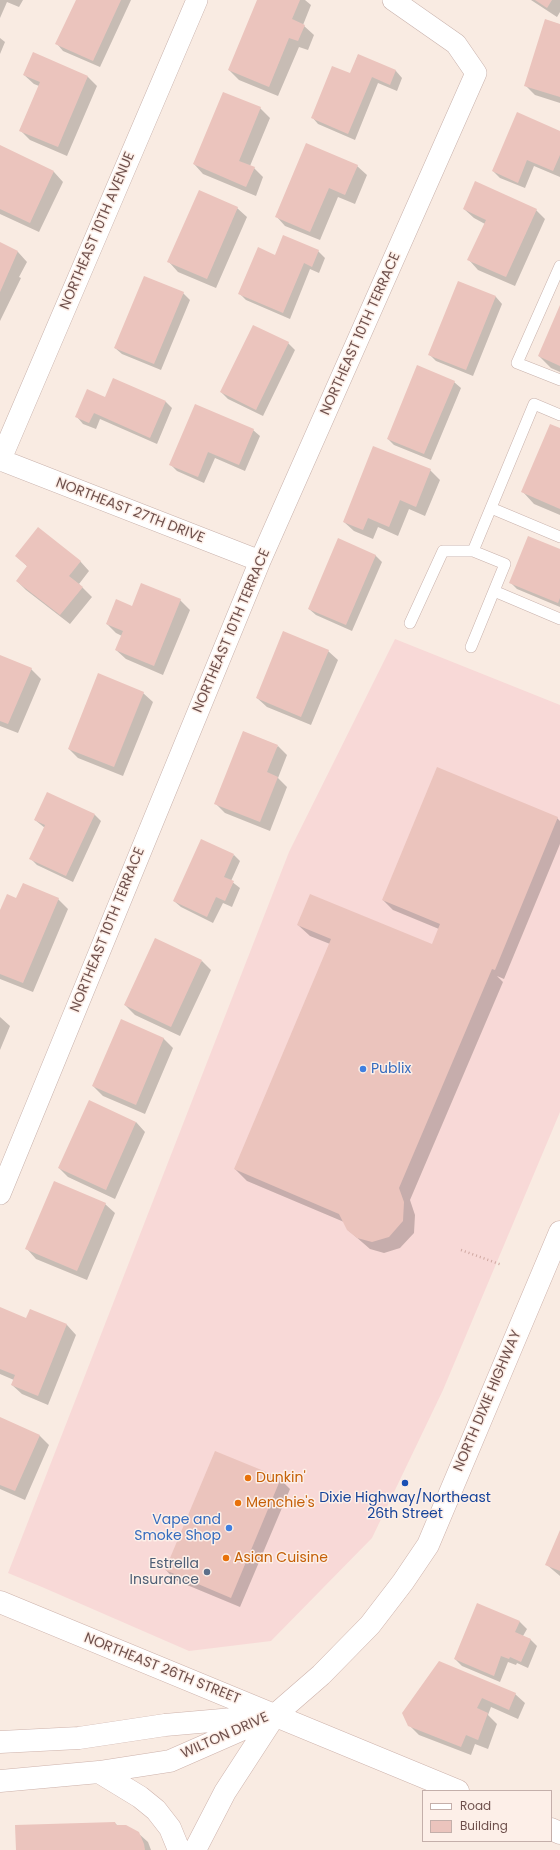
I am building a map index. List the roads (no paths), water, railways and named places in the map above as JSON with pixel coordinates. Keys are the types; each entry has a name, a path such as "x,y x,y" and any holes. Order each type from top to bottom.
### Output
{"main road":[{"name":"NORTH DIXIE HIGHWAY","path":"195,1850 225,1792 275,1715 321,1675 370,1625 403,1582 428,1545 560,1232"},
{"name":"NORTHEAST 26TH STREET","path":"0,1602 456,1790"},
{"name":"WILTON DRIVE","path":"0,1742 79,1738 165,1725 275,1715"},
{"name":"WILTON DRIVE","path":"0,1781 99,1772 170,1760 275,1715"},
{"path":"99,1772 140,1797 156,1810 170,1828 179,1850"}],"street":[{"name":"NORTHEAST 10TH AVENUE","path":"0,461 197,0"},
{"name":"NORTHEAST 10TH TERRACE","path":"0,1194 260,561 476,73 456,44 393,0"},
{"name":"NORTHEAST 27TH DRIVE","path":"0,461 260,561"}],"lane":[{"path":"560,266 517,362 560,380"},
{"path":"473,551 534,404 560,415"},
{"path":"491,508 560,537"},
{"path":"410,623 443,551 473,551 505,564 471,647"},
{"path":"494,591 560,619"}],"place":[{"name":"Publix","path":"363,1069"},
{"name":"Dunkin'","path":"248,1478"},
{"name":"Dixie Highway/Northeast 26th Street","path":"405,1483"},
{"name":"Menchie's","path":"238,1503"},
{"name":"Vape and Smoke Shop","path":"229,1528"},
{"name":"Asian Cuisine","path":"226,1558"},
{"name":"Estrella Insurance","path":"207,1572"}]}
